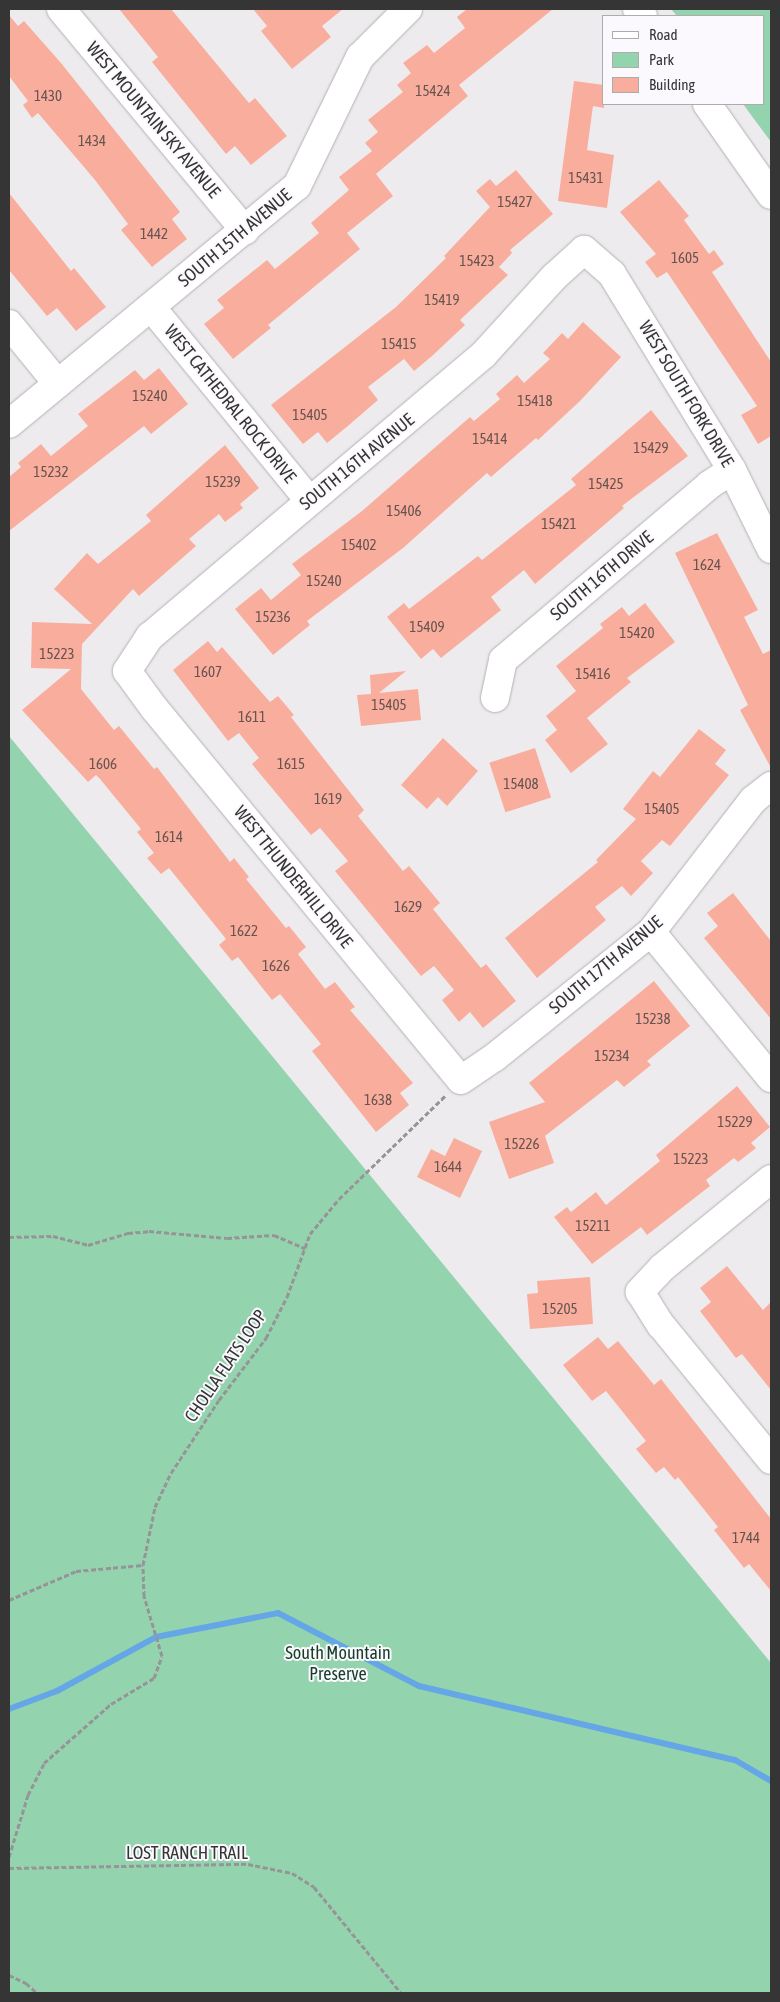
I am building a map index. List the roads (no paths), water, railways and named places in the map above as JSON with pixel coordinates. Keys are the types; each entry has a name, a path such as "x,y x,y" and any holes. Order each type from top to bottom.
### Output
{"street":[{"name":"WEST MOUNTAIN SKY AVENUE","path":"61,9 245,231"},
{"name":"SOUTH 15TH AVENUE","path":"9,424 245,231 297,186 360,56 391,14"},
{"path":"708,105 771,195"},
{"name":"WEST SOUTH FORK DRIVE","path":"584,250 612,274 732,470 771,549"},
{"name":"SOUTH 16TH AVENUE","path":"127,671 150,636 310,500 392,435 483,355 555,276 584,250"},
{"name":"WEST CATHEDRAL ROCK DRIVE","path":"151,307 310,500"},
{"path":"9,324 58,384"},
{"name":"SOUTH 16TH DRIVE","path":"495,698 503,660 709,485 732,470"},
{"name":"WEST THUNDERHILL DRIVE","path":"127,671 154,708 461,1080"},
{"name":"SOUTH 17TH AVENUE","path":"461,1080 495,1057 651,932 753,800 771,786"},
{"path":"651,932 771,1078"},
{"path":"771,1179 662,1268 640,1292 661,1325 771,1460"}],"waterway":[{"path":"9,1709 57,1691 156,1637 278,1613 419,1686 735,1760 771,1781"}],"park label":[{"name":"South Mountain Preserve","path":"338,1664"}]}
